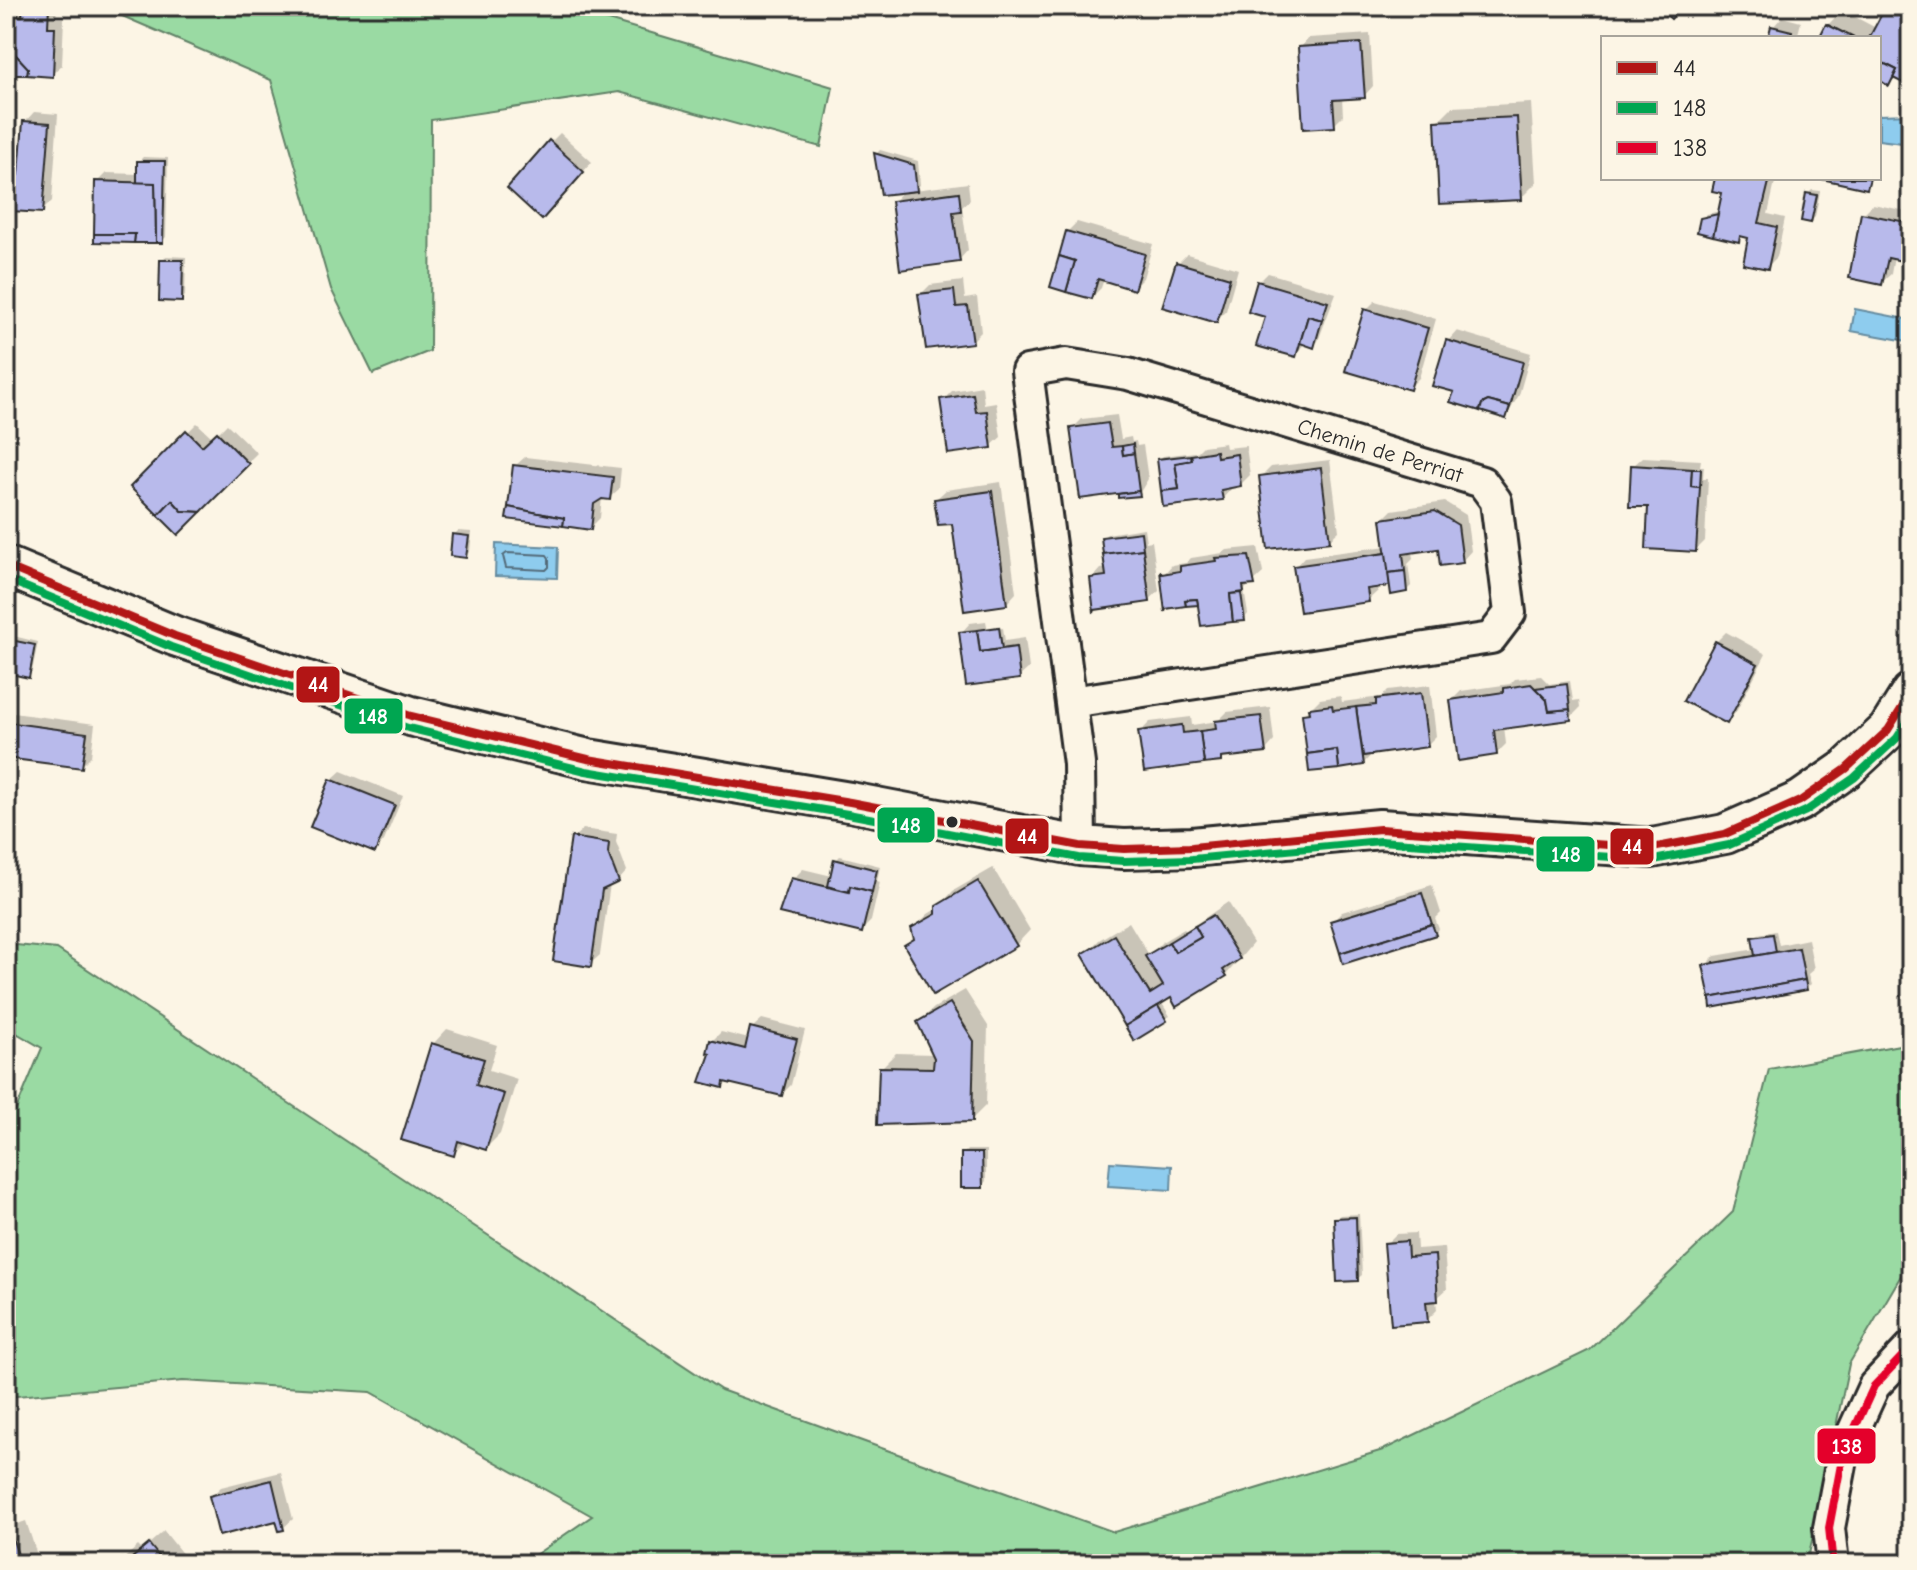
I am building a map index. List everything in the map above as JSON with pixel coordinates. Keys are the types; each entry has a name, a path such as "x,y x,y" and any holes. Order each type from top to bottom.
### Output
{"street":[{"name":"Chemin de Perriat","path":"1071,702 1491,638 1510,613 1496,501 1482,482 1128,374 1066,364 1027,371 1079,764 1080,846"},
{"path":"6,566 175,636 411,716 588,759 850,802 1080,846 1124,849 1192,847 1380,829 1652,848 1725,834 1800,801 1846,769 1888,730 1911,693"},
{"path":"1833,1564 1829,1528 1843,1454 1874,1386 1911,1347"}],"green space":[{"path":"99,6 561,6 833,87 821,147 619,92 431,120 430,351 373,374 331,289 271,80"},
{"path":"6,944 57,949 721,1390 1114,1532 1383,1450 1590,1350 1733,1212 1769,1069 1905,1044 1909,1262 1849,1364 1807,1564 522,1564 592,1516 371,1392 183,1381 6,1397 6,1114 16,1110 42,1048 6,1027"}],"water":[{"path":"1911,114 1911,144 1881,140 1881,115"},
{"path":"1855,309 1911,320 1907,341 1851,331"},
{"path":"496,544 558,547 557,578 495,576"},
{"path":"1110,1162 1172,1166 1171,1190 1108,1186"}],"building":[{"path":"23,6 49,6 48,27 55,27 53,77 27,75 28,68 13,52 13,44 6,44 6,15 22,16"},
{"path":"1657,6 1683,6 1671,19"},
{"path":"1886,6 1911,9 1911,87 1893,78 1897,70 1881,62 1881,36 1870,36"},
{"path":"1826,24 1850,36 1820,36"},
{"path":"1771,26 1792,31 1791,36 1768,36"},
{"path":"1361,43 1365,98 1333,100 1335,127 1303,129 1298,47"},
{"path":"13,52 28,68 27,75 12,75"},
{"path":"1881,62 1897,70 1889,86 1881,81"},
{"path":"1517,117 1522,200 1439,204 1435,121"},
{"path":"23,121 50,123 43,213 11,211 13,179 19,174"},
{"path":"549,140 584,172 542,220 507,188"},
{"path":"874,153 914,165 917,191 881,195"},
{"path":"137,161 165,161 163,243 156,243 155,183 137,183"},
{"path":"1715,180 1770,180 1759,223 1777,227 1768,269 1743,264 1748,238 1740,236 1739,242 1713,236 1722,193 1712,191"},
{"path":"1826,180 1869,180 1867,189"},
{"path":"95,181 155,183 156,243 134,243 135,234 94,234"},
{"path":"959,192 961,211 953,212 960,262 900,270 891,201"},
{"path":"1806,193 1817,195 1811,223 1801,221"},
{"path":"1861,213 1911,223 1911,263 1888,258 1882,285 1849,278"},
{"path":"1718,214 1713,236 1697,232 1700,218"},
{"path":"1066,231 1145,254 1134,290 1098,279 1092,299 1066,292 1075,261 1059,256"},
{"path":"94,234 135,234 134,243 94,242"},
{"path":"1059,256 1075,261 1066,292 1050,287"},
{"path":"160,260 183,260 182,302 159,301"},
{"path":"1176,262 1230,278 1217,323 1162,307"},
{"path":"1257,281 1328,302 1322,320 1308,316 1296,357 1256,346 1265,317 1248,312"},
{"path":"954,290 956,307 968,306 973,343 926,349 918,294"},
{"path":"1364,309 1428,328 1410,390 1345,371"},
{"path":"1308,316 1322,320 1314,348 1300,343"},
{"path":"1446,340 1523,362 1510,407 1488,401 1482,404 1480,411 1450,402 1454,392 1432,386"},
{"path":"973,394 976,412 987,411 992,448 948,454 940,399"},
{"path":"1488,401 1510,407 1506,419 1480,411 1482,404"},
{"path":"1108,423 1112,447 1122,446 1123,455 1134,453 1139,491 1080,499 1070,428"},
{"path":"186,430 202,446 217,432 249,464 201,512 182,511 172,500 158,515 130,487"},
{"path":"1133,444 1134,453 1123,455 1122,446"},
{"path":"1216,451 1217,457 1237,454 1241,486 1221,490 1223,500 1163,507 1161,491 1179,489 1175,463 1192,460 1191,455"},
{"path":"1191,455 1192,460 1175,463 1179,489 1161,491 1157,459"},
{"path":"513,465 613,477 610,500 602,499 594,504 591,530 563,526 564,518 508,507"},
{"path":"1631,465 1692,469 1691,486 1700,487 1696,552 1646,549 1648,507 1629,507"},
{"path":"1321,468 1330,542 1268,549 1259,476"},
{"path":"1692,469 1701,469 1700,487 1691,486"},
{"path":"992,491 1007,605 964,611 952,524 938,525 934,499"},
{"path":"1139,491 1140,496 1118,498 1118,494"},
{"path":"172,500 182,511 201,512 178,535 158,515"},
{"path":"508,507 564,518 563,526 506,519"},
{"path":"1435,511 1458,525 1463,563 1440,566 1438,549 1403,554 1405,571 1388,573 1381,519"},
{"path":"1141,532 1143,549 1103,554 1101,537"},
{"path":"452,534 469,536 466,558 450,556"},
{"path":"1143,549 1150,602 1095,610 1094,613 1090,578 1106,576 1103,554"},
{"path":"1386,553 1390,586 1367,589 1369,602 1300,612 1293,566"},
{"path":"1249,556 1255,585 1243,586 1244,592 1230,594 1233,622 1201,626 1197,599 1185,600 1186,606 1166,609 1165,612 1160,571 1162,574 1180,571 1180,566 1216,561 1215,558"},
{"path":"1405,571 1407,592 1391,595 1388,573"},
{"path":"1241,593 1245,621 1233,622 1230,594"},
{"path":"1197,599 1198,605 1186,606 1185,600"},
{"path":"999,627 1002,649 980,652 977,630"},
{"path":"977,630 980,652 1016,647 1020,679 966,686 959,632"},
{"path":"6,639 35,645 29,678 6,673"},
{"path":"1715,641 1758,664 1727,724 1683,701"},
{"path":"1531,684 1547,700 1549,711 1570,709 1571,720 1494,730 1497,755 1458,761 1450,700 1504,692 1504,688"},
{"path":"1567,684 1570,709 1549,711 1547,700 1535,688"},
{"path":"1421,693 1428,747 1363,756 1356,707 1376,705 1376,699"},
{"path":"1332,705 1333,710 1356,707 1364,765 1339,769 1337,750 1307,754 1302,714 1310,713 1309,708"},
{"path":"1261,716 1266,753 1221,758 1221,762 1204,764 1200,731 1216,729 1215,721"},
{"path":"6,722 87,733 82,768 6,758"},
{"path":"1182,725 1183,733 1200,731 1204,764 1144,772 1138,731"},
{"path":"1337,750 1339,769 1309,772 1307,754"},
{"path":"330,779 395,805 375,853 310,827"},
{"path":"571,837 609,843 608,853 619,882 602,890 591,967 553,961"},
{"path":"834,859 877,870 872,892 850,886 849,892 828,886"},
{"path":"791,878 849,892 850,886 872,892 862,933 779,913"},
{"path":"978,881 1017,946 933,995 904,945 914,939 911,928 936,914 936,906"},
{"path":"1422,893 1432,924 1340,953 1330,921"},
{"path":"1213,915 1240,959 1223,970 1227,976 1176,1007 1171,998 1125,1026 1082,954 1114,935 1150,994 1163,986 1145,956 1169,942 1175,952 1201,937 1195,926"},
{"path":"1432,924 1436,935 1343,964 1340,953"},
{"path":"1195,926 1201,937 1175,952 1169,942"},
{"path":"1773,934 1776,952 1755,956 1752,937"},
{"path":"1799,948 1805,980 1710,998 1703,965"},
{"path":"1805,980 1807,990 1711,1008 1710,998"},
{"path":"950,1003 974,1041 972,1122 877,1125 879,1067 933,1068 934,1058 917,1022"},
{"path":"1158,1006 1167,1021 1134,1041 1125,1026"},
{"path":"750,1027 797,1039 782,1096 724,1082 723,1088 700,1082 710,1054 707,1053 710,1040 745,1049"},
{"path":"431,1043 484,1059 476,1085 504,1094 486,1150 458,1141 454,1156 401,1140"},
{"path":"961,1153 982,1153 983,1188 961,1188"},
{"path":"1356,1217 1358,1281 1337,1282 1334,1218"},
{"path":"1407,1241 1408,1257 1435,1255 1438,1301 1426,1302 1428,1322 1391,1325 1384,1243"},
{"path":"272,1480 284,1530 279,1531 276,1521 219,1536 209,1496"},
{"path":"11,1534 21,1564 6,1564 6,1536"},
{"path":"149,1544 165,1564 117,1564 122,1559 126,1563"}],"transit line":[{"name":"44","path":"6,566 175,636 411,716 588,759 850,802 1080,846 1124,849 1192,847 1380,829 1652,848 1725,834 1800,801 1846,769 1888,730 1911,693"},
{"name":"148","path":"6,579 171,647 408,728 586,771 848,814 1079,858 1124,861 1192,859 1380,841 1654,860 1729,845 1806,811 1854,778 1897,738 1911,716"},
{"name":"138","path":"1833,1564 1829,1528 1843,1454 1874,1386 1911,1347"}]}
